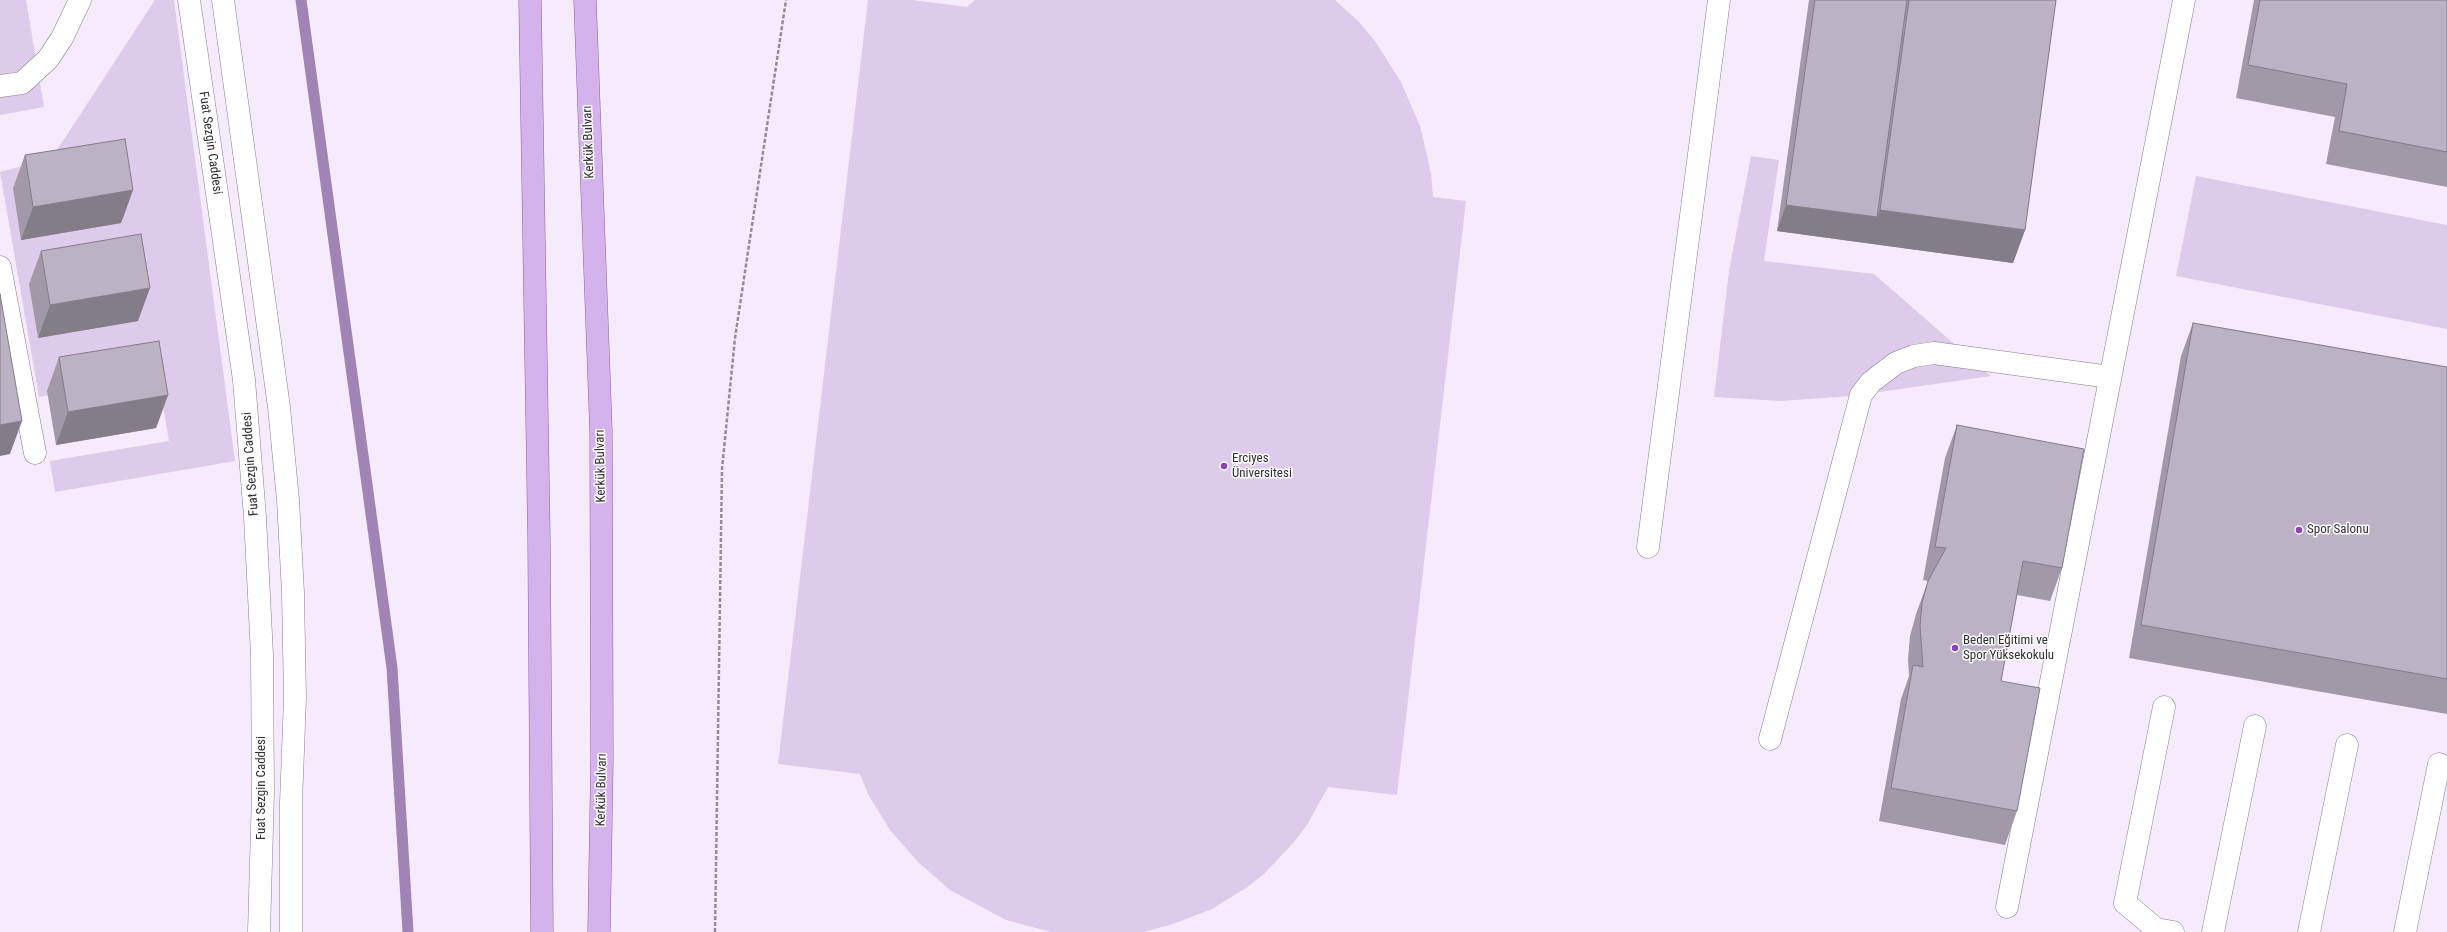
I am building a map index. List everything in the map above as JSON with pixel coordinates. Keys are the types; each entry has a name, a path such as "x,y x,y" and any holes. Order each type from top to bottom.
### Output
{"main road":[{"path":"530,0 539,539 542,932"},
{"name":"Kerkük Bulvarı","path":"585,0 601,431 602,736 599,932"}],"street":[{"path":"0,86 22,83 48,59 62,38 80,0"},
{"name":"Fuat Sezgin Caddesi","path":"189,0 244,380 255,517 262,662 263,793 259,932"},
{"path":"223,0 279,407 288,500 293,593 294,698 291,803 291,932"},
{"path":"1648,547 1719,0"},
{"path":"2007,907 2184,0"},
{"path":"0,267 35,453"},
{"path":"1770,740 1861,395 1871,382 1896,363 1914,356 1934,353 2110,377"},
{"path":"2162,931 2124,903 2164,708"},
{"path":"2213,932 2255,726"},
{"path":"2309,932 2347,745"},
{"path":"2405,932 2439,764"}],"path":[{"path":"715,932 722,469 735,338 786,0"}],"shaded area":[{"path":"0,0 26,0 44,107 0,115"},
{"path":"155,0 174,0 235,461 55,492 50,461 169,441 158,377 39,397 0,172 51,159"},
{"path":"868,0 912,0 967,7 975,0 1335,0 1359,22 1375,41 1401,82 1420,126 1431,173 1433,197 1466,201 1397,795 1328,787 1307,825 1294,842 1265,873 1249,886 1212,909 1173,924 1144,932 1051,932 1006,920 950,890 918,862 890,830 868,794 860,774 778,764"},
{"path":"1751,156 1779,160 1764,261 1874,274 1991,376 1851,396 1781,401 1714,397 1729,271"},
{"path":"2196,176 2447,225 2447,329 2176,276"}],"building":[{"path":"1815,0 1907,0 1877,217 1786,205"},
{"path":"1909,0 2056,0 2025,230 1880,210"},
{"path":"2260,0 2447,0 2447,152 2339,131 2347,84 2248,65"},
{"path":"125,139 133,190 33,207 25,155"},
{"path":"141,234 150,288 50,305 41,251"},
{"path":"0,294 22,421 0,425"},
{"name":"Spor Salonu","path":"2193,323 2447,367 2447,679 2141,625"},
{"path":"159,341 168,395 68,412 59,357"},
{"name":"Beden Eğitimi ve Spor Yüksekokulu","path":"1957,425 2084,449 2062,568 2023,561 2001,681 2040,688 2017,811 1891,788 1913,665 1923,667 1920,626 1922,603 1928,581 1946,548 1935,547"}],"waterway":[{"path":"301,0 392,668 408,932"}],"place":[{"name":"Erciyes Üniversitesi","path":"1224,466"},
{"name":"Spor Salonu","path":"2299,530"},
{"name":"Beden Eğitimi ve Spor Yüksekokulu","path":"1955,648"}]}
